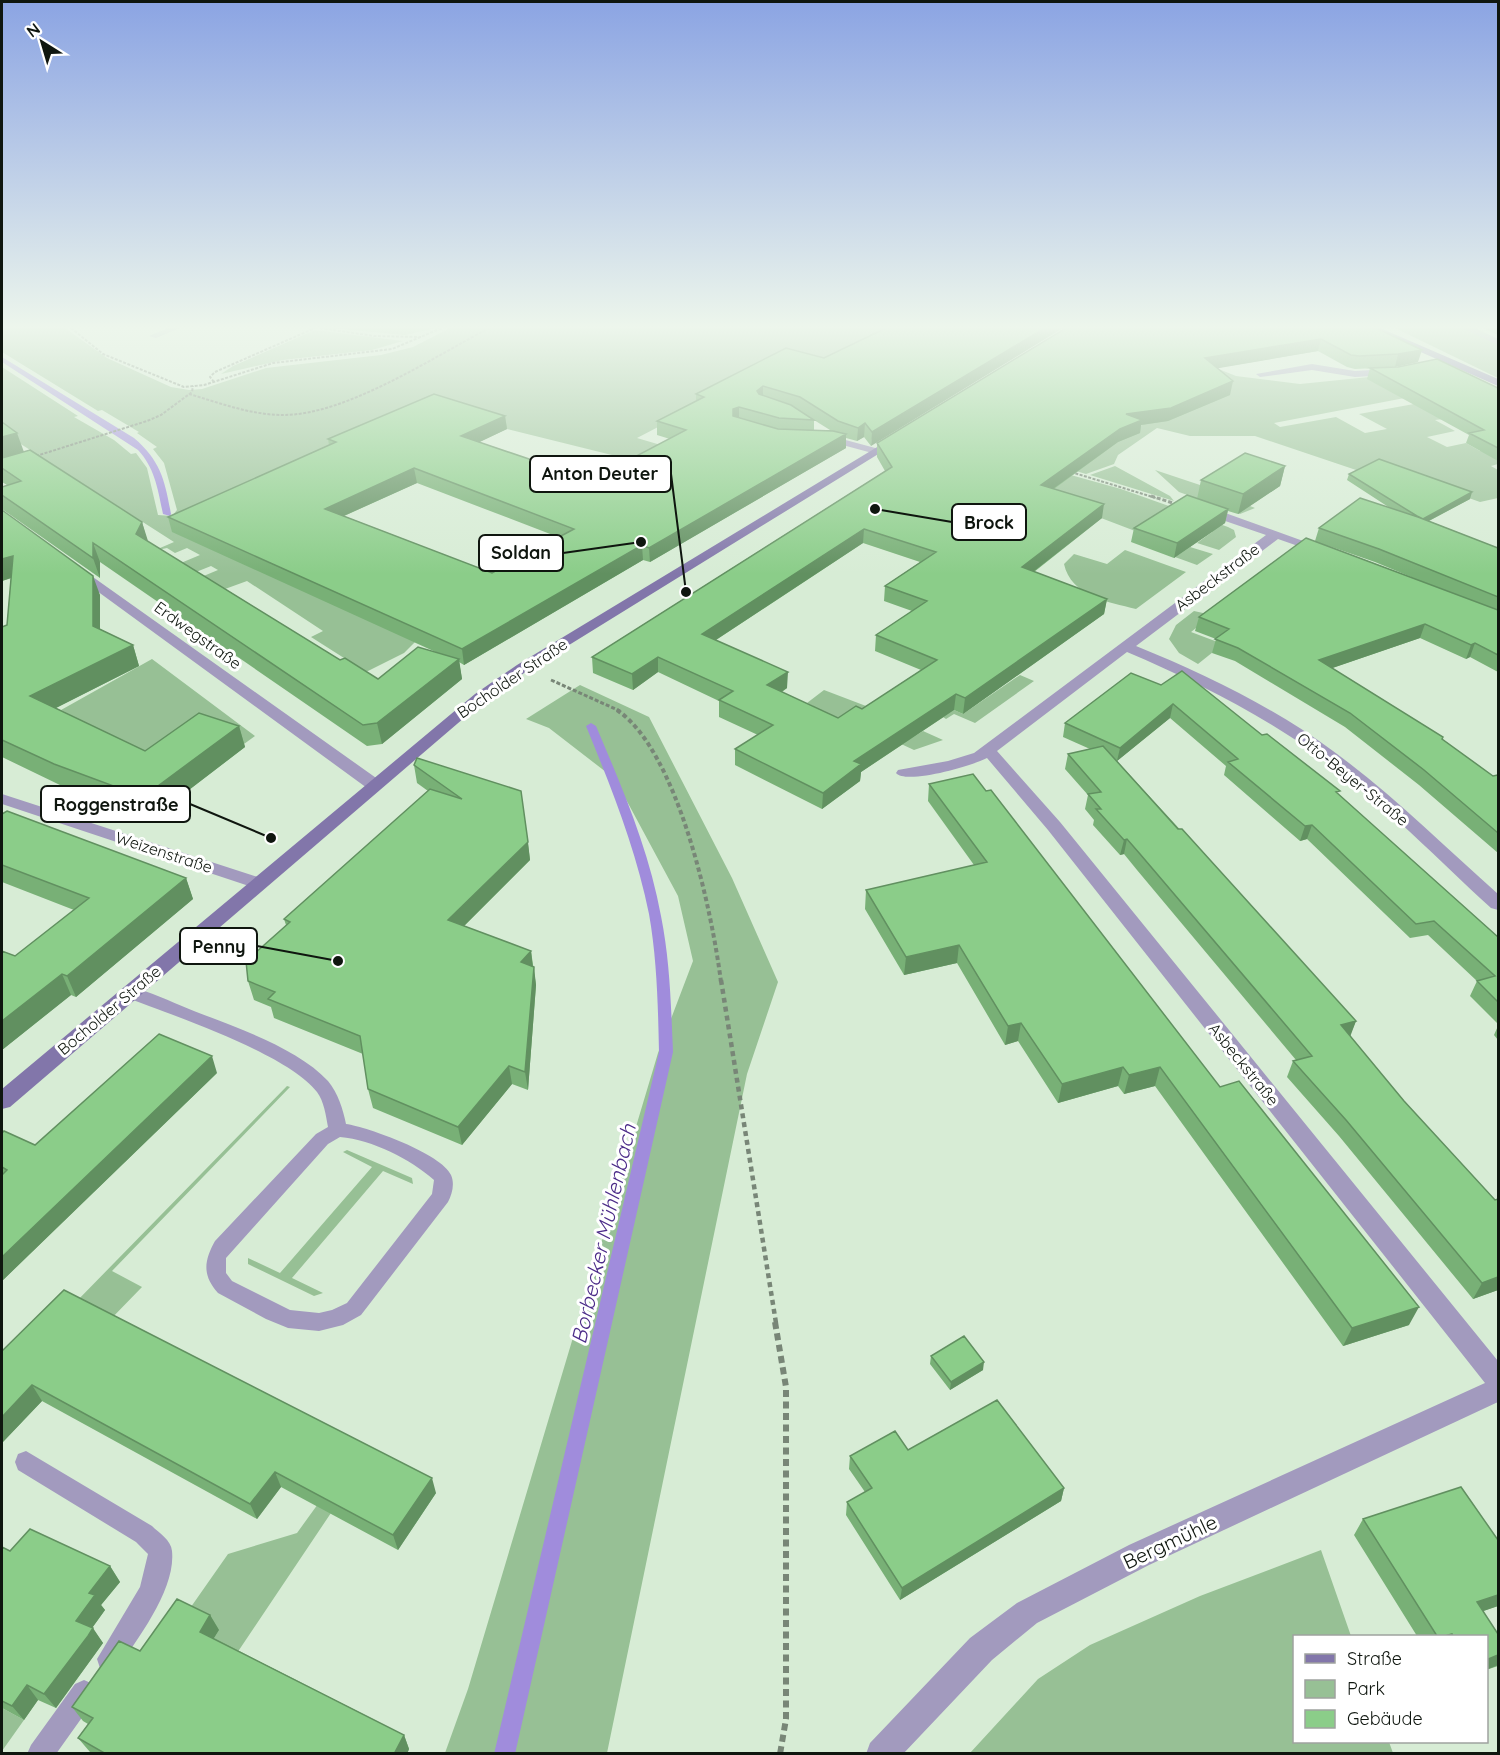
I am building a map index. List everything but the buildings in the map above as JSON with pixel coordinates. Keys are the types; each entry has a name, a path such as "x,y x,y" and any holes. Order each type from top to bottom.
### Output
{"main road":[{"name":"Bocholder Straße","path":"2,1101 459,713 522,668 912,429"}],"street":[{"name":"Asbeckstraße","path":"1189,504 1336,556"},
{"name":"Asbeckstraße","path":"904,773 961,763 988,750 1127,647 1227,568 1275,535"},
{"name":"Erdwegstraße","path":"68,564 373,784"},
{"name":"Otto-Beyer-Straße","path":"1127,647 1216,686 1314,745 1379,797 1498,904"},
{"name":"Asbeckstraße","path":"988,750 1054,826 1496,1393"},
{"name":"Weizenstraße","path":"2,799 258,883"},
{"name":"Bergmühle","path":"881,1754 981,1649 1027,1613 1139,1555 1496,1393"}],"lane":[{"path":"816,433 876,451"},
{"path":"129,992 278,1055 304,1069 323,1088 333,1106 338,1130"},
{"path":"338,1130 355,1132 428,1164 442,1177 444,1187 441,1197 354,1309 340,1318 306,1324 294,1321 225,1287 218,1279 214,1268 215,1258 222,1247 322,1139 338,1130"},
{"path":"26,1462 144,1534 159,1550 158,1573 149,1596 116,1648 40,1754"}],"path":[{"path":"25,459 147,421 167,410"},
{"path":"243,410 283,415 323,410"},
{"path":"1069,471 1170,503 1189,504"},
{"path":"522,668 610,705 636,724 666,775 704,883 723,980 731,1052 786,1387 786,1719 780,1754"}],"green space":[{"path":"2,410 69,410 78,416 74,417 114,440 131,454 136,453 147,468 158,515 172,516 177,510 164,463 153,449 157,447 137,433 139,432 102,410 96,410 412,410 306,474 415,642 404,653 366,672 311,637 323,631 247,581 214,593 194,580 218,570 211,566 191,574 176,565 200,555 187,548 175,553 167,548 153,551 174,542 2,432"},
{"path":"445,410 694,410 637,438 681,451 592,482 632,460 507,429"},
{"path":"1169,410 1342,410 1274,423 1280,427 1336,417 1365,433 1387,429 1359,414 1382,410 1443,410 1460,417 1435,420 1455,431 1427,437 1447,447 1466,443 1480,451 1498,447 1498,464 1491,466 1498,470 1498,498 1480,502 1376,465 1362,472 1255,436 1190,436 1157,428 1118,455 1114,464 1086,474 1076,471 1143,424 1162,416"},
{"path":"967,446 1121,489 1228,527 1234,530 1236,537 1219,550 1197,543 1212,532 1170,517 1143,534 1101,518 1071,512 1073,510 1037,493 1064,475"},
{"path":"1115,466 1170,496 1174,501 1090,475"},
{"path":"1155,470 1227,494 1225,496 1255,508 1240,514 1179,492"},
{"path":"1190,547 1213,554 1197,565 1175,557"},
{"path":"1125,550 1186,572 1136,609 1103,600 1082,590 1074,584 1064,564 1074,554 1107,564"},
{"path":"1194,611 1212,615 1191,632 1223,644 1198,664 1179,653 1169,639 1176,625"},
{"path":"152,659 255,736 244,744 203,730 159,761 61,710"},
{"path":"1020,675 1034,681 975,723 954,714 946,719 943,717 954,710 963,714"},
{"path":"580,685 649,717 732,878 778,982 747,1074 607,1753 445,1753 468,1689 658,1053 693,961 678,896 615,779 549,728 526,719"},
{"path":"824,690 866,706 910,739 923,731 943,740 914,750 856,723 837,735 813,706 807,703"},
{"path":"287,1086 290,1087 112,1271 142,1287 107,1323 73,1305"},
{"path":"347,1150 412,1178 413,1184 383,1171 292,1278 323,1293 314,1296 248,1264 248,1258 280,1273 372,1167 343,1152"},
{"path":"323,1497 337,1504 233,1659 209,1646 219,1630 186,1614 228,1554 297,1533"},
{"path":"1321,1550 1351,1635 1293,1635 1293,1743 1389,1743 1393,1753 970,1753 1038,1679 1090,1645 1200,1596"},
{"path":"2,1708 24,1720 2,1751"}],"waterway":[{"name":"Borbecker Mühlenbach","path":"83,410 131,440 148,456 158,472 167,514"},
{"name":"Borbecker Mühlenbach","path":"504,1754 666,1052 664,993 651,896 632,831 591,726"}],"place":[{"name":"Brock","path":"875,509"},
{"name":"Soldan","path":"641,542"},
{"name":"Anton Deuter","path":"686,592"},
{"name":"Roggenstraße","path":"271,838"},
{"name":"Penny","path":"338,961"}]}
